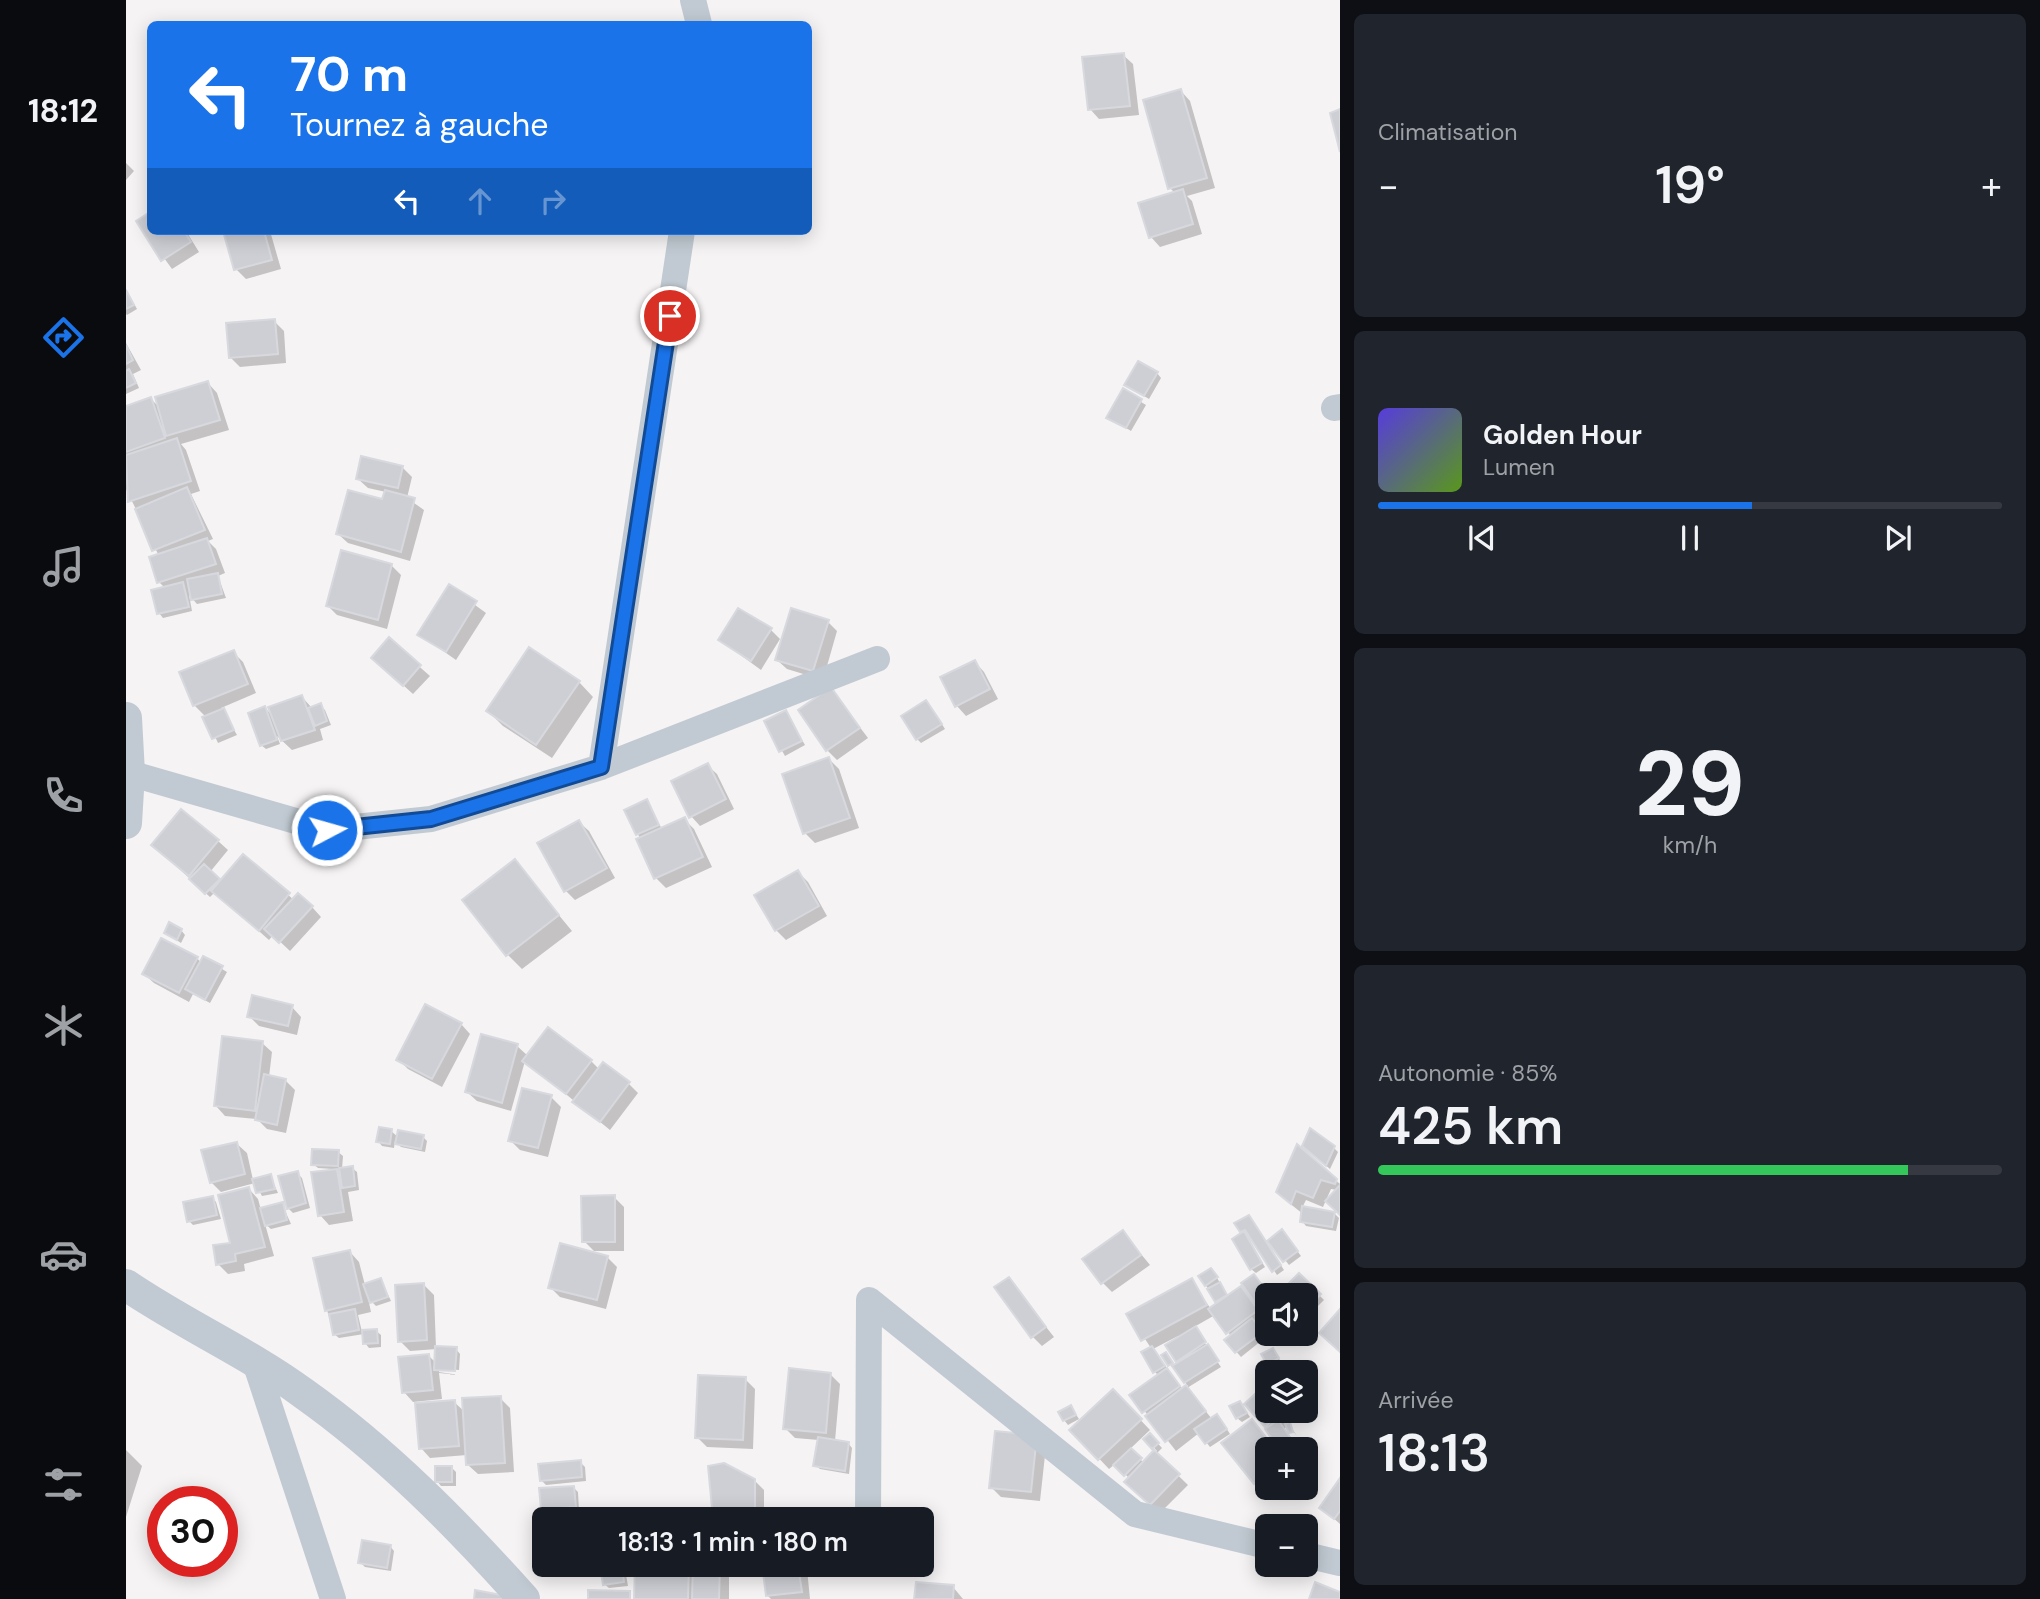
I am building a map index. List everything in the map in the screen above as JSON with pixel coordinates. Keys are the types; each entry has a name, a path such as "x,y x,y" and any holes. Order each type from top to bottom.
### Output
{"street":[{"path":"693,0 698,21"},
{"path":"601,767 681,235"},
{"path":"129,774 327,830 431,819 601,767 877,659"},
{"path":"126,718 129,774 126,823"},
{"path":"126,1285 303,1393 386,1460 472,1541 524,1599"},
{"path":"868,1507 869,1300 1135,1514 1255,1543"},
{"path":"255,1362 333,1599"},
{"path":"1318,1558 1340,1563"}],"building":[{"path":"1124,53 1130,106 1088,110 1082,57"},
{"path":"1181,89 1207,178 1168,189 1143,100"},
{"path":"1340,109 1340,152 1330,113"},
{"path":"1183,189 1193,224 1149,238 1138,203"},
{"path":"147,214 147,235 187,235 191,242 161,261 136,221"},
{"path":"224,235 265,235 272,260 234,270"},
{"path":"126,290 134,305 126,309"},
{"path":"275,319 278,354 229,358 226,323"},
{"path":"126,345 133,360 126,364"},
{"path":"1138,361 1158,372 1144,396 1124,385"},
{"path":"129,369 136,383 126,388 126,371"},
{"path":"208,381 220,420 166,436 155,397"},
{"path":"1123,388 1142,399 1126,428 1106,418"},
{"path":"151,397 165,438 126,452 126,406"},
{"path":"177,438 191,481 128,502 126,455"},
{"path":"361,456 403,466 398,488 356,479"},
{"path":"187,487 205,530 152,551 135,509"},
{"path":"348,490 382,499 385,490 415,498 401,552 336,534"},
{"path":"207,538 216,564 157,583 149,557"},
{"path":"341,550 392,564 378,620 326,606"},
{"path":"218,573 222,594 191,600 187,579"},
{"path":"183,582 189,607 157,614 151,590"},
{"path":"449,584 477,601 446,652 417,635"},
{"path":"738,608 772,628 751,661 718,640"},
{"path":"791,608 829,620 813,671 775,660"},
{"path":"389,637 421,665 403,686 371,658"},
{"path":"529,647 580,681 536,745 486,711"},
{"path":"234,650 248,684 193,706 179,672"},
{"path":"975,660 990,689 955,707 940,677"},
{"path":"831,687 860,728 826,751 798,710"},
{"path":"302,695 315,730 281,741 268,707"},
{"path":"926,700 942,724 916,740 901,716"},
{"path":"321,703 327,721 315,726 308,708"},
{"path":"265,706 277,740 260,746 248,713"},
{"path":"224,708 234,730 212,739 202,717"},
{"path":"786,710 802,741 779,752 764,721"},
{"path":"829,757 850,818 803,834 782,774"},
{"path":"708,763 726,799 689,818 671,781"},
{"path":"647,799 659,825 636,835 624,810"},
{"path":"181,809 219,840 189,876 151,845"},
{"path":"685,817 703,857 654,879 636,839"},
{"path":"579,820 607,868 564,892 537,843"},
{"path":"243,854 290,893 259,931 211,891"},
{"path":"515,859 559,915 506,956 462,900"},
{"path":"204,864 220,879 205,894 189,879"},
{"path":"798,870 819,906 775,931 754,895"},
{"path":"298,893 313,906 279,943 264,929"},
{"path":"169,922 182,929 177,940 164,933"},
{"path":"161,938 198,957 179,993 142,974"},
{"path":"203,956 223,966 205,1000 185,989"},
{"path":"252,995 293,1005 288,1026 247,1017"},
{"path":"425,1004 462,1023 432,1079 396,1060"},
{"path":"548,1027 592,1060 566,1094 522,1061"},
{"path":"481,1034 518,1044 502,1103 465,1092"},
{"path":"222,1036 263,1041 255,1111 214,1106"},
{"path":"603,1062 630,1082 600,1122 572,1102"},
{"path":"264,1074 286,1079 277,1125 255,1120"},
{"path":"522,1088 552,1095 538,1148 508,1141"},
{"path":"379,1127 392,1129 390,1144 376,1142"},
{"path":"1310,1128 1335,1146 1326,1166 1302,1146"},
{"path":"398,1130 424,1135 421,1149 395,1144"},
{"path":"237,1142 245,1174 210,1183 201,1150"},
{"path":"1297,1144 1337,1179 1335,1184 1321,1180 1313,1198 1296,1191 1291,1204 1276,1192"},
{"path":"312,1149 339,1150 338,1166 311,1165"},
{"path":"353,1166 355,1186 342,1188 339,1168"},
{"path":"337,1169 344,1212 318,1216 311,1172"},
{"path":"298,1171 306,1203 287,1209 278,1176"},
{"path":"271,1174 275,1189 256,1193 252,1179"},
{"path":"1340,1185 1340,1215 1325,1201"},
{"path":"249,1187 265,1247 235,1254 236,1261 216,1265 213,1245 230,1243 218,1195"},
{"path":"615,1195 615,1242 582,1242 581,1196"},
{"path":"213,1196 217,1215 187,1222 183,1202"},
{"path":"283,1202 287,1220 265,1226 260,1208"},
{"path":"1302,1206 1335,1212 1332,1227 1300,1222"},
{"path":"1249,1215 1281,1265 1272,1272 1245,1230 1240,1232 1234,1223"},
{"path":"1282,1229 1298,1251 1283,1262 1267,1241"},
{"path":"1123,1230 1141,1255 1101,1284 1082,1259"},
{"path":"1244,1231 1262,1263 1250,1270 1232,1239"},
{"path":"560,1243 608,1256 597,1300 548,1288"},
{"path":"350,1250 362,1302 325,1311 313,1258"},
{"path":"1211,1268 1218,1277 1205,1286 1198,1276"},
{"path":"1299,1273 1309,1283 1289,1283"},
{"path":"1254,1274 1260,1283 1255,1283 1255,1303 1241,1283"},
{"path":"1009,1277 1046,1327 1031,1338 994,1287"},
{"path":"381,1278 388,1297 370,1303 363,1284"},
{"path":"1192,1278 1207,1305 1141,1341 1126,1314"},
{"path":"1220,1282 1227,1295 1215,1302 1207,1289"},
{"path":"424,1283 427,1340 398,1342 395,1285"},
{"path":"1241,1286 1255,1306 1255,1312 1226,1334 1208,1309"},
{"path":"355,1309 359,1330 333,1335 329,1314"},
{"path":"1340,1309 1340,1352 1319,1333"},
{"path":"1252,1318 1255,1322 1255,1338 1235,1353 1224,1340"},
{"path":"1196,1326 1206,1342 1176,1362 1165,1345"},
{"path":"377,1329 378,1343 363,1344 362,1330"},
{"path":"1208,1344 1219,1361 1184,1383 1172,1366"},
{"path":"435,1346 457,1347 455,1371 434,1370"},
{"path":"1152,1346 1165,1366 1153,1373 1141,1352"},
{"path":"1273,1348 1279,1358 1264,1360 1261,1354"},
{"path":"1166,1352 1173,1363 1168,1366 1161,1355"},
{"path":"429,1354 433,1390 402,1393 398,1357"},
{"path":"789,1368 831,1373 826,1433 783,1429"},
{"path":"1167,1368 1180,1386 1142,1413 1129,1395"},
{"path":"698,1375 746,1377 743,1440 695,1438"},
{"path":"1186,1385 1206,1411 1165,1442 1145,1416"},
{"path":"1113,1389 1142,1419 1098,1460 1069,1430"},
{"path":"1255,1394 1255,1416 1244,1404"},
{"path":"501,1396 505,1463 466,1465 462,1398"},
{"path":"455,1400 459,1446 419,1449 415,1403"},
{"path":"1240,1401 1247,1413 1236,1419 1229,1406"},
{"path":"1071,1405 1076,1415 1063,1421 1058,1412"},
{"path":"1217,1414 1227,1429 1205,1444 1194,1429"},
{"path":"1252,1419 1266,1437 1255,1437 1254,1484 1221,1443"},
{"path":"1274,1423 1280,1423 1290,1437 1271,1437 1265,1429"},
{"path":"1290,1423 1293,1432 1289,1433 1285,1424"},
{"path":"995,1431 1037,1435 1031,1492 989,1488"},
{"path":"1150,1433 1159,1443 1152,1449 1143,1439"},
{"path":"818,1437 849,1442 845,1471 813,1466"},
{"path":"1131,1448 1142,1458 1124,1476 1113,1465"},
{"path":"1154,1450 1180,1474 1150,1505 1124,1482"},
{"path":"581,1460 582,1477 540,1481 538,1464"},
{"path":"724,1463 755,1479 755,1507 712,1507 708,1466"},
{"path":"435,1466 452,1466 452,1482 435,1482"},
{"path":"1340,1478 1340,1511 1334,1519 1319,1508"},
{"path":"574,1486 576,1507 541,1507 539,1488"},
{"path":"362,1540 391,1545 387,1568 358,1563"},
{"path":"602,1577 623,1577 624,1582 603,1585"},
{"path":"635,1577 689,1577 688,1599 634,1599"},
{"path":"693,1577 720,1577 719,1599 692,1599"},
{"path":"764,1577 800,1577 802,1592 766,1596"},
{"path":"916,1582 954,1585 953,1599 914,1599"},
{"path":"1315,1582 1340,1592 1340,1599 1309,1599"},
{"path":"475,1590 506,1596 509,1599 474,1599"},
{"path":"588,1590 630,1591 630,1599 588,1599"}],"route":[{"path":"327,830 431,819 601,767 670,316"}]}
